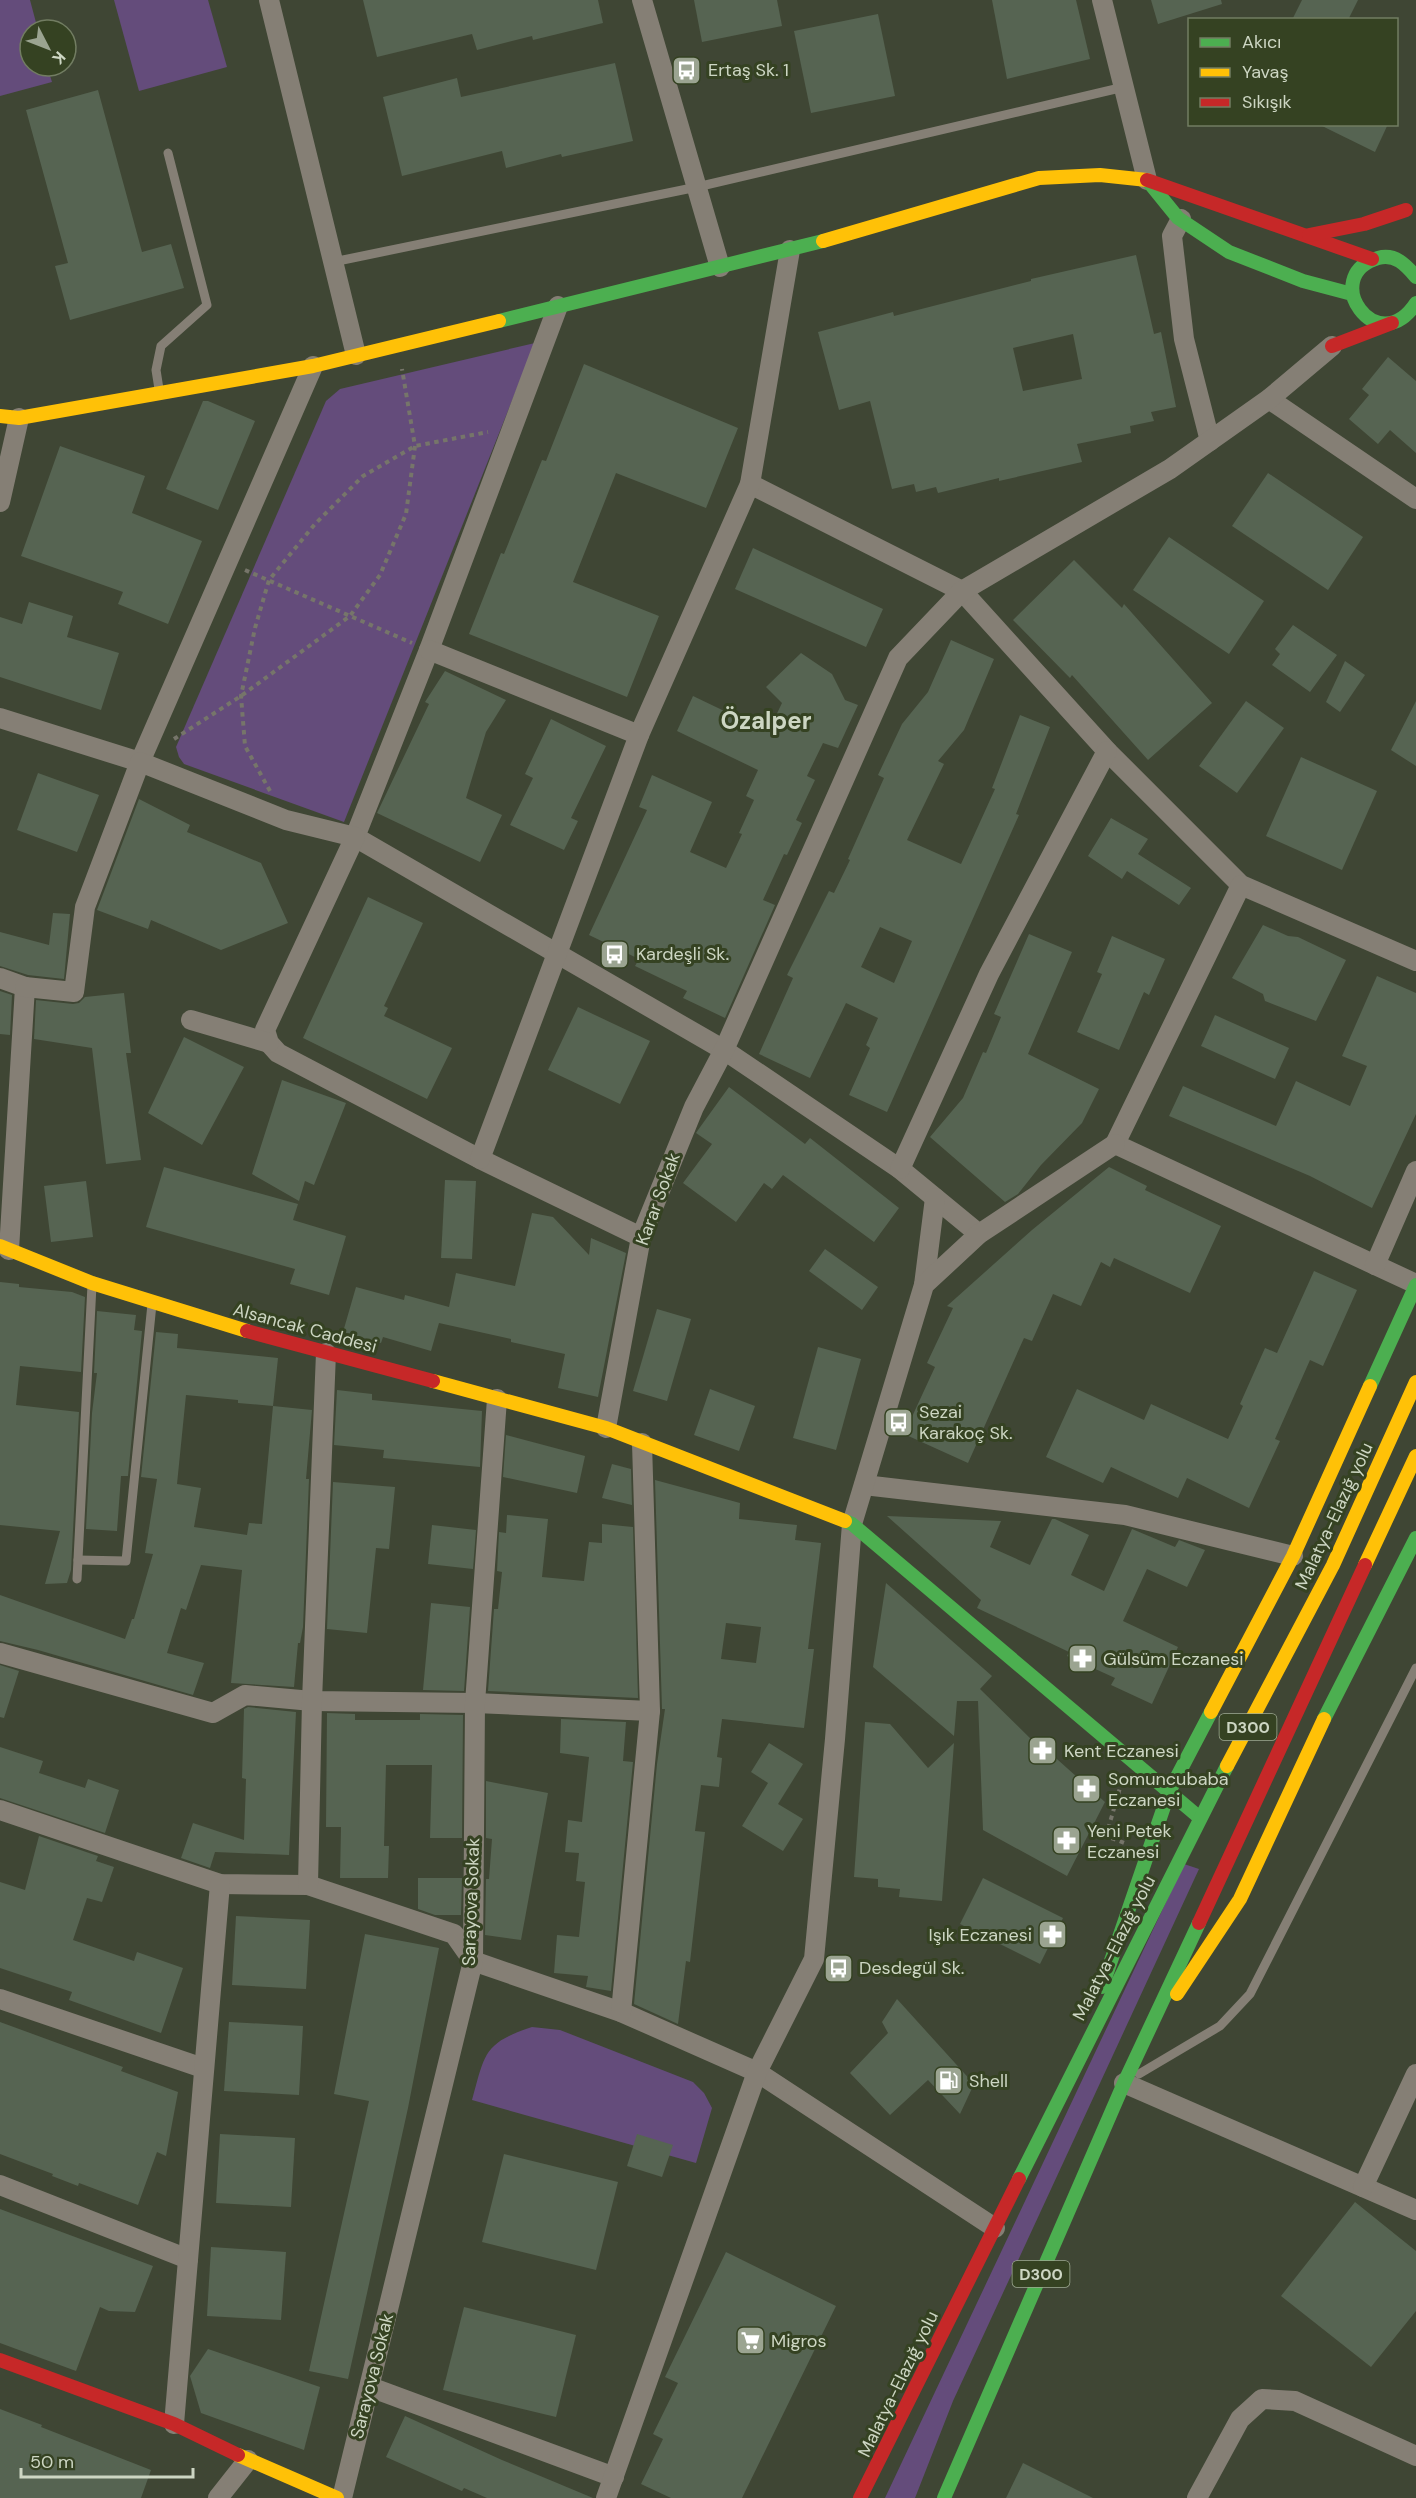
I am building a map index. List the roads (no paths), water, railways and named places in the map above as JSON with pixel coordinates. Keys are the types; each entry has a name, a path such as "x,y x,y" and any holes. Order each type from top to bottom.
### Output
{"main road":[{"path":"9,417 313,366 790,250 1039,178 1101,175 1147,180 1375,258 1393,257 1414,268"},
{"path":"1147,180 1181,219 1229,252 1303,281 1353,296 1362,314 1370,320 1396,321 1416,326"},
{"path":"1332,346 1353,296 1355,275 1361,267 1375,258 1416,198"},
{"path":"1310,236 1364,224 1406,210"},
{"path":"1332,346 1396,321 1411,311 1416,303"},
{"name":"Alsancak Caddesi","path":"5,1248 92,1283 238,1329 606,1428 852,1524 1200,1818"},
{"path":"1074,2069 1169,1792 1293,1556 1416,1285"},
{"name":"Malatya-Elazığ yolu","path":"862,2496 1200,1818 1333,1565 1416,1382"},
{"name":"D300","path":"944,2498 1124,2083 1416,1456"},
{"path":"1139,2050 1240,1899 1311,1745 1416,1538"},
{"path":"0,2360 174,2424 248,2460 339,2498"}],"street":[{"path":"269,0 356,355"},
{"path":"642,0 720,267"},
{"path":"1102,0 1147,180"},
{"path":"1181,219 1172,236 1184,339 1210,441"},
{"path":"480,1159 639,735 750,484 790,250"},
{"path":"558,306 429,650 355,837 265,1030 269,1043 278,1053 480,1159 641,1237"},
{"name":"Karar Sokak","path":"606,1428 641,1237 694,1107 724,1050 898,658 962,591 1170,469 1269,399 1332,346"},
{"path":"0,978 25,987 74,992 85,907 140,762 313,366"},
{"path":"1269,399 1416,499"},
{"path":"0,502 9,417"},
{"path":"750,484 962,591 1107,751 1241,885 1416,961"},
{"path":"429,650 639,735"},
{"path":"0,718 140,762 286,820 355,837 724,1050 900,1169 979,1234"},
{"path":"900,1169 989,974 1107,751"},
{"path":"924,1285 979,1234 1115,1144 1241,885"},
{"path":"5,1248 25,987"},
{"path":"191,1020 269,1043"},
{"path":"1115,1144 1416,1285"},
{"path":"1375,1265 1416,1171"},
{"path":"606,2498 757,2072 814,1959 836,1739 852,1524 924,1285 935,1198"},
{"path":"308,1885 312,1701 327,1353"},
{"name":"Sarayova Sokak","path":"339,2498 370,2387 472,1961 475,1703 497,1399"},
{"path":"621,2012 650,1711 642,1443"},
{"path":"864,1485 1125,1515 1293,1556"},
{"path":"0,1653 213,1713 245,1695 312,1701 475,1703 650,1711"},
{"path":"0,1810 220,1884 308,1885 454,1934 472,1961 621,2012 757,2072 995,2228"},
{"path":"174,2424 220,1884"},
{"path":"0,1999 203,2068"},
{"path":"1363,2187 1416,2074"},
{"path":"1124,2083 1416,2210"},
{"path":"0,2185 188,2259"},
{"path":"370,2387 614,2477"},
{"path":"1197,2498 1240,2419 1262,2399 1295,2401 1416,2456"},
{"path":"218,2498 248,2460"}],"lane":[{"path":"333,262 697,187 1124,87"},
{"path":"159,392 156,370 161,346 207,305 168,153"},
{"path":"77,1579 92,1283"},
{"path":"78,1560 126,1561 152,1302"},
{"path":"1124,2083 1220,2026 1250,1994 1416,1668"}],"place":[{"name":"Ertaş Sk. 1","path":"687,70"},
{"name":"Kardeşli Sk.","path":"615,954"},
{"name":"Sezai Karakoç Sk.","path":"898,1422"},
{"name":"Gülsüm Eczanesi","path":"1082,1659"},
{"name":"Kent Eczanesi","path":"1043,1751"},
{"name":"Somuncubaba Eczanesi","path":"1087,1789"},
{"name":"Yeni Petek Eczanesi","path":"1066,1841"},
{"name":"Işık Eczanesi","path":"1053,1935"},
{"name":"Desdegül Sk.","path":"838,1968"},
{"name":"Shell","path":"948,2081"},
{"name":"Migros","path":"750,2341"}],"district":[{"name":"Özalper","path":"766,720"}]}
